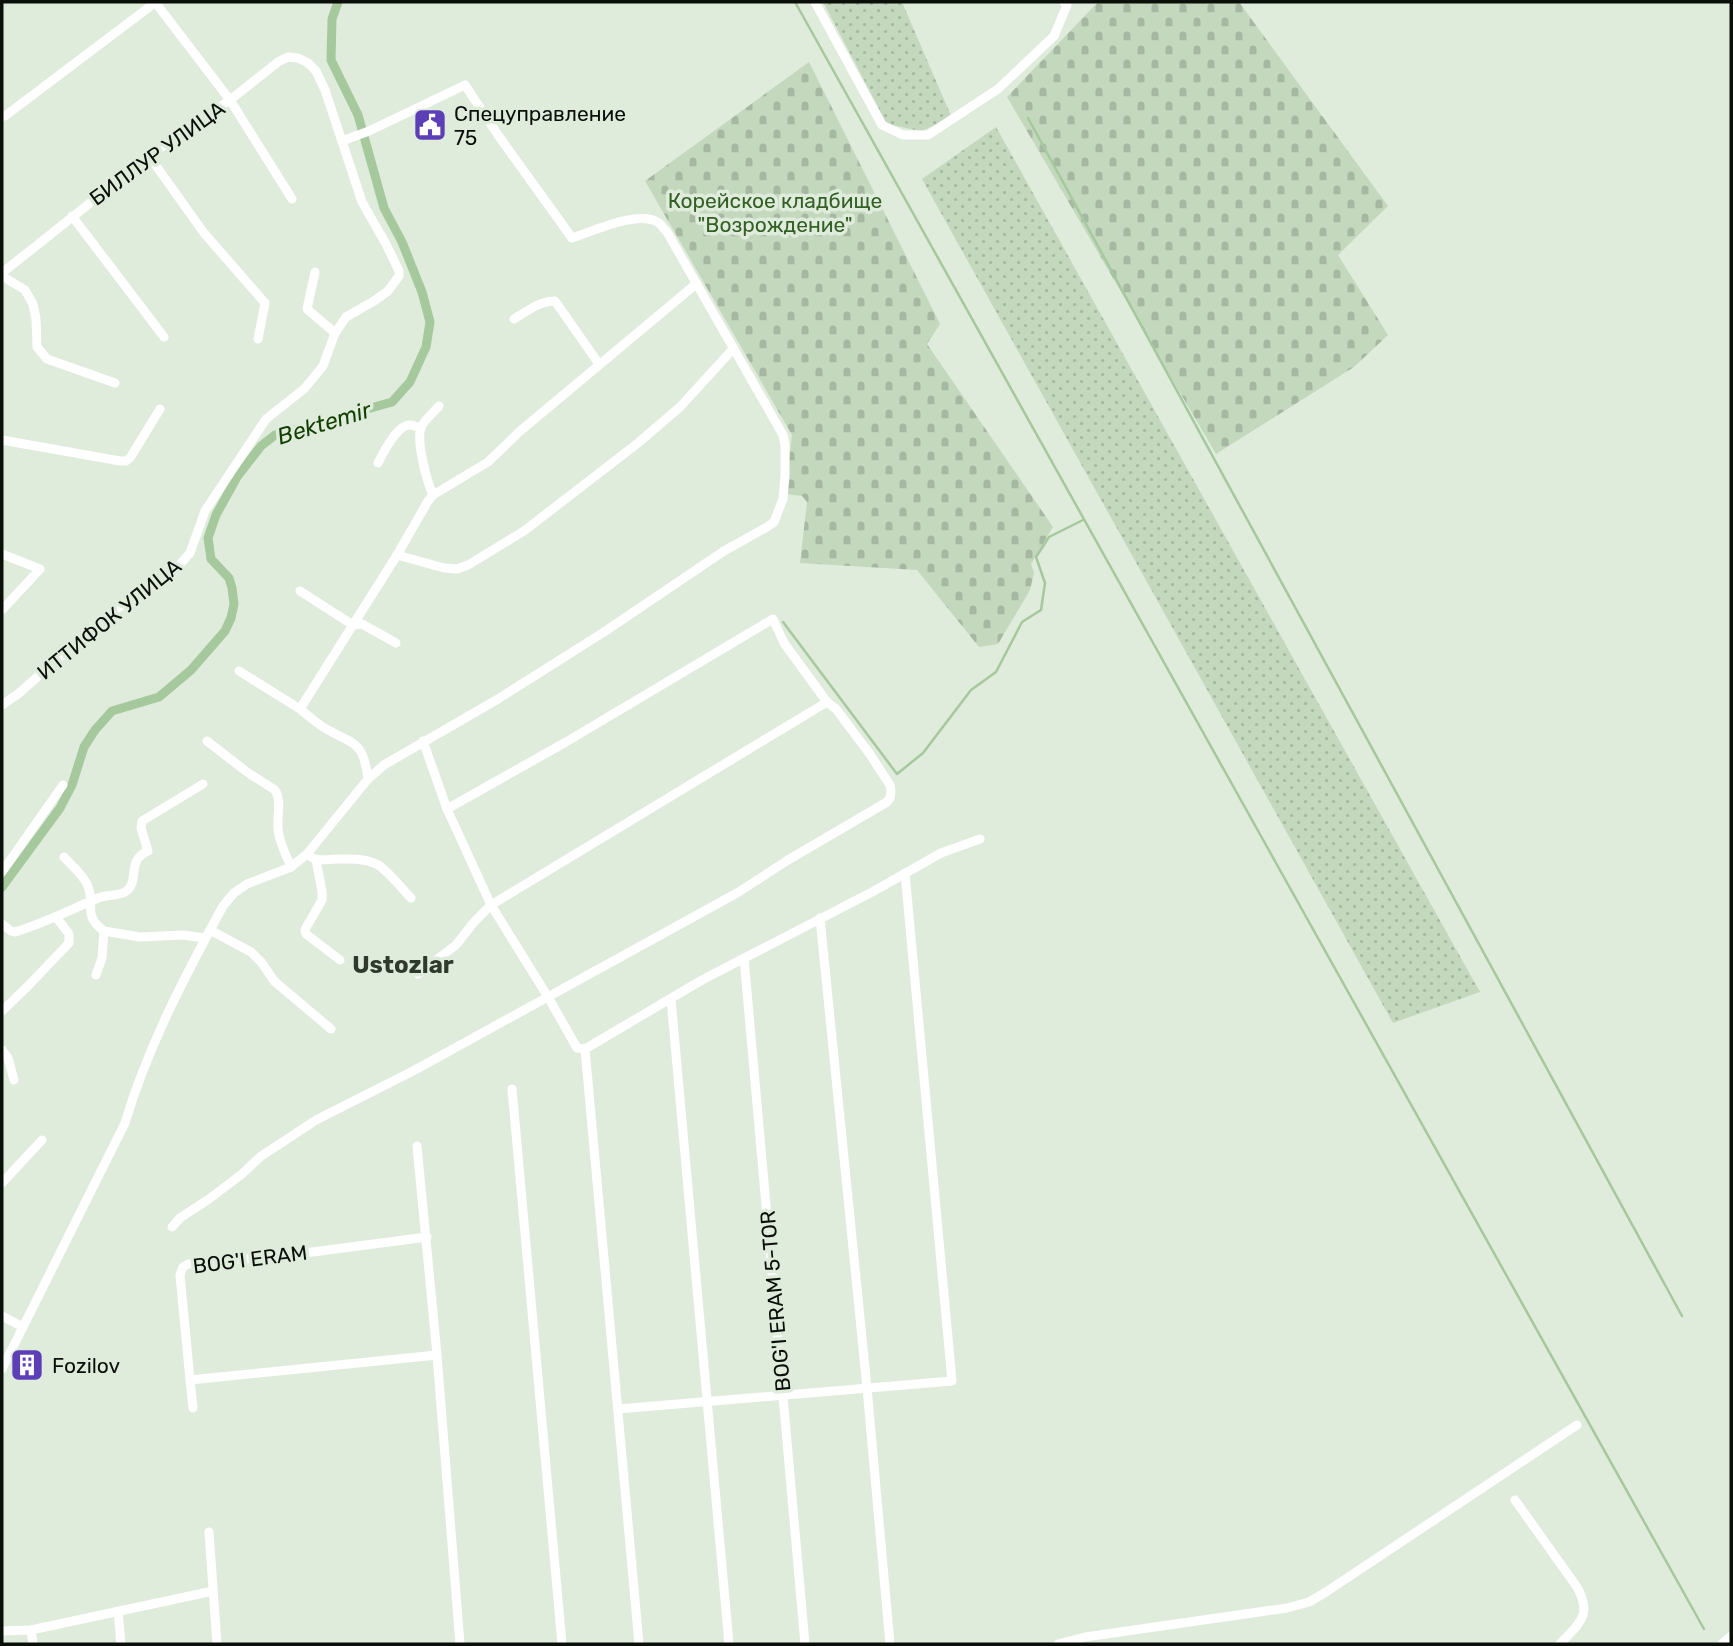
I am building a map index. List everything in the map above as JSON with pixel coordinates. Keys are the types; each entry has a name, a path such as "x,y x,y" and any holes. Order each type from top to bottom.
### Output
{"highway":[{"path":"1724,1644 1731,1638"}],"street":[{"path":"5,116 155,2 230,100 292,199"},
{"path":"816,2 882,125 903,135 928,135 998,89 1054,36 1065,2"},
{"name":"БИЛЛУР УЛИЦА","path":"2,274 149,156 230,100 278,62 288,57 298,58 308,62 316,71"},
{"name":"ИТТИФОК УЛИЦА","path":"2,705 109,614 173,572 190,552 205,510 266,419 304,389 323,366 335,333 346,317 374,302 388,291 399,276 386,244 362,202 325,90 316,71"},
{"path":"2,1369 125,1123 135,1089 174,998 223,906 234,893 247,884 291,867 307,855 368,779 384,765 498,699 724,551 767,527 774,522 783,499 785,445 779,428 659,222 635,218 572,238 465,86 342,141"},
{"path":"149,156 204,233 265,303 258,340"},
{"path":"72,216 164,337"},
{"path":"315,272 307,309 335,333"},
{"path":"2,274 25,290 33,304 37,347 47,359 115,383"},
{"path":"300,709 433,495 488,462 599,363 696,284"},
{"path":"514,319 532,307 547,301 555,302 599,363"},
{"path":"397,555 457,569 524,531 680,407 733,349"},
{"path":"433,495 421,446 421,428 439,406"},
{"path":"2,440 125,461 130,458 160,409"},
{"path":"378,463 387,445 402,428 411,424 421,428"},
{"path":"2,554 40,569 2,610"},
{"path":"300,591 354,625 362,624 396,643"},
{"path":"172,1227 260,1157 316,1120 413,1071 737,893 887,802 891,792 890,785 869,753 784,643 773,619 447,809"},
{"path":"239,671 300,709 323,727 356,744 366,764 368,779"},
{"path":"418,974 456,945 491,905 827,702"},
{"path":"207,741 275,790 279,804 279,837 291,867"},
{"path":"423,741 447,809 491,905 577,1048 585,1049 702,980 874,891 941,853 980,839"},
{"path":"2,924 15,932 56,918 101,897 126,891 131,886 136,859 148,851 141,828 142,821 203,783"},
{"path":"2,872 63,785"},
{"path":"307,855 316,860 359,859 376,864 411,898"},
{"path":"64,857 87,885 91,902 90,914 94,923 104,931 140,937 208,934 251,952 274,981 331,1029"},
{"path":"316,860 322,900 305,930 306,934 340,960"},
{"path":"618,1409 952,1381 905,873"},
{"path":"2,1011 69,943 69,934 56,918"},
{"path":"820,918 890,1644"},
{"path":"96,975 102,958 104,931"},
{"name":"BOG'I ERAM 5-TOR","path":"744,958 805,1644"},
{"path":"671,999 729,1644"},
{"path":"585,1049 639,1644"},
{"path":"2,1050 8,1058 15,1080"},
{"path":"512,1089 562,1644"},
{"path":"2,1183 42,1140"},
{"path":"417,1146 427,1237 460,1644"},
{"name":"BOG'I ERAM","path":"190,1380 180,1275 183,1267 188,1264 282,1256 427,1237"},
{"path":"2,1316 23,1327"},
{"path":"193,1408 190,1380 437,1355"},
{"path":"1059,1644 1085,1637 1287,1608 1309,1602 1577,1425"},
{"path":"1515,1500 1583,1598 1584,1615 1560,1644"},
{"path":"209,1532 217,1644"},
{"path":"2,1630 31,1630 213,1591"},
{"path":"118,1611 121,1644"},
{"path":"31,1630 33,1644"}],"green space":[{"path":"823,2 902,2 952,118 921,131 887,124"},
{"path":"1098,2 1239,2 1388,206 1338,255 1388,335 1354,367 1216,454 1007,97"},
{"name":"Корейское кладбище \"Возрождение\"","path":"809,62 940,324 927,344 1053,527 1031,564 1034,573 1030,590 998,644 979,647 917,570 800,563 807,502 802,496 785,494 792,435 645,181"},
{"path":"996,127 1480,992 1393,1023 922,179"}],"waterway":[{"name":"Bektemir","path":"2,887 60,808 72,785 84,747 95,730 112,711 159,697 191,670 225,631 234,604 232,588 229,578 211,559 208,538 216,515 237,477 261,446 275,435 392,402 410,382 426,347 430,322 422,292 402,242 384,208 358,115 331,60 332,19 338,2"},
{"path":"795,2 1704,1629"},
{"path":"1028,118 1682,1316"},
{"path":"783,622 897,774 923,753 971,690 996,672 1022,622 1041,610 1045,583 1036,557 1049,537 1083,520"}],"place":[{"name":"Спецуправление 75","path":"430,125"},
{"name":"Fozilov","path":"27,1365"}],"district":[{"name":"Ustozlar","path":"403,965"}]}
